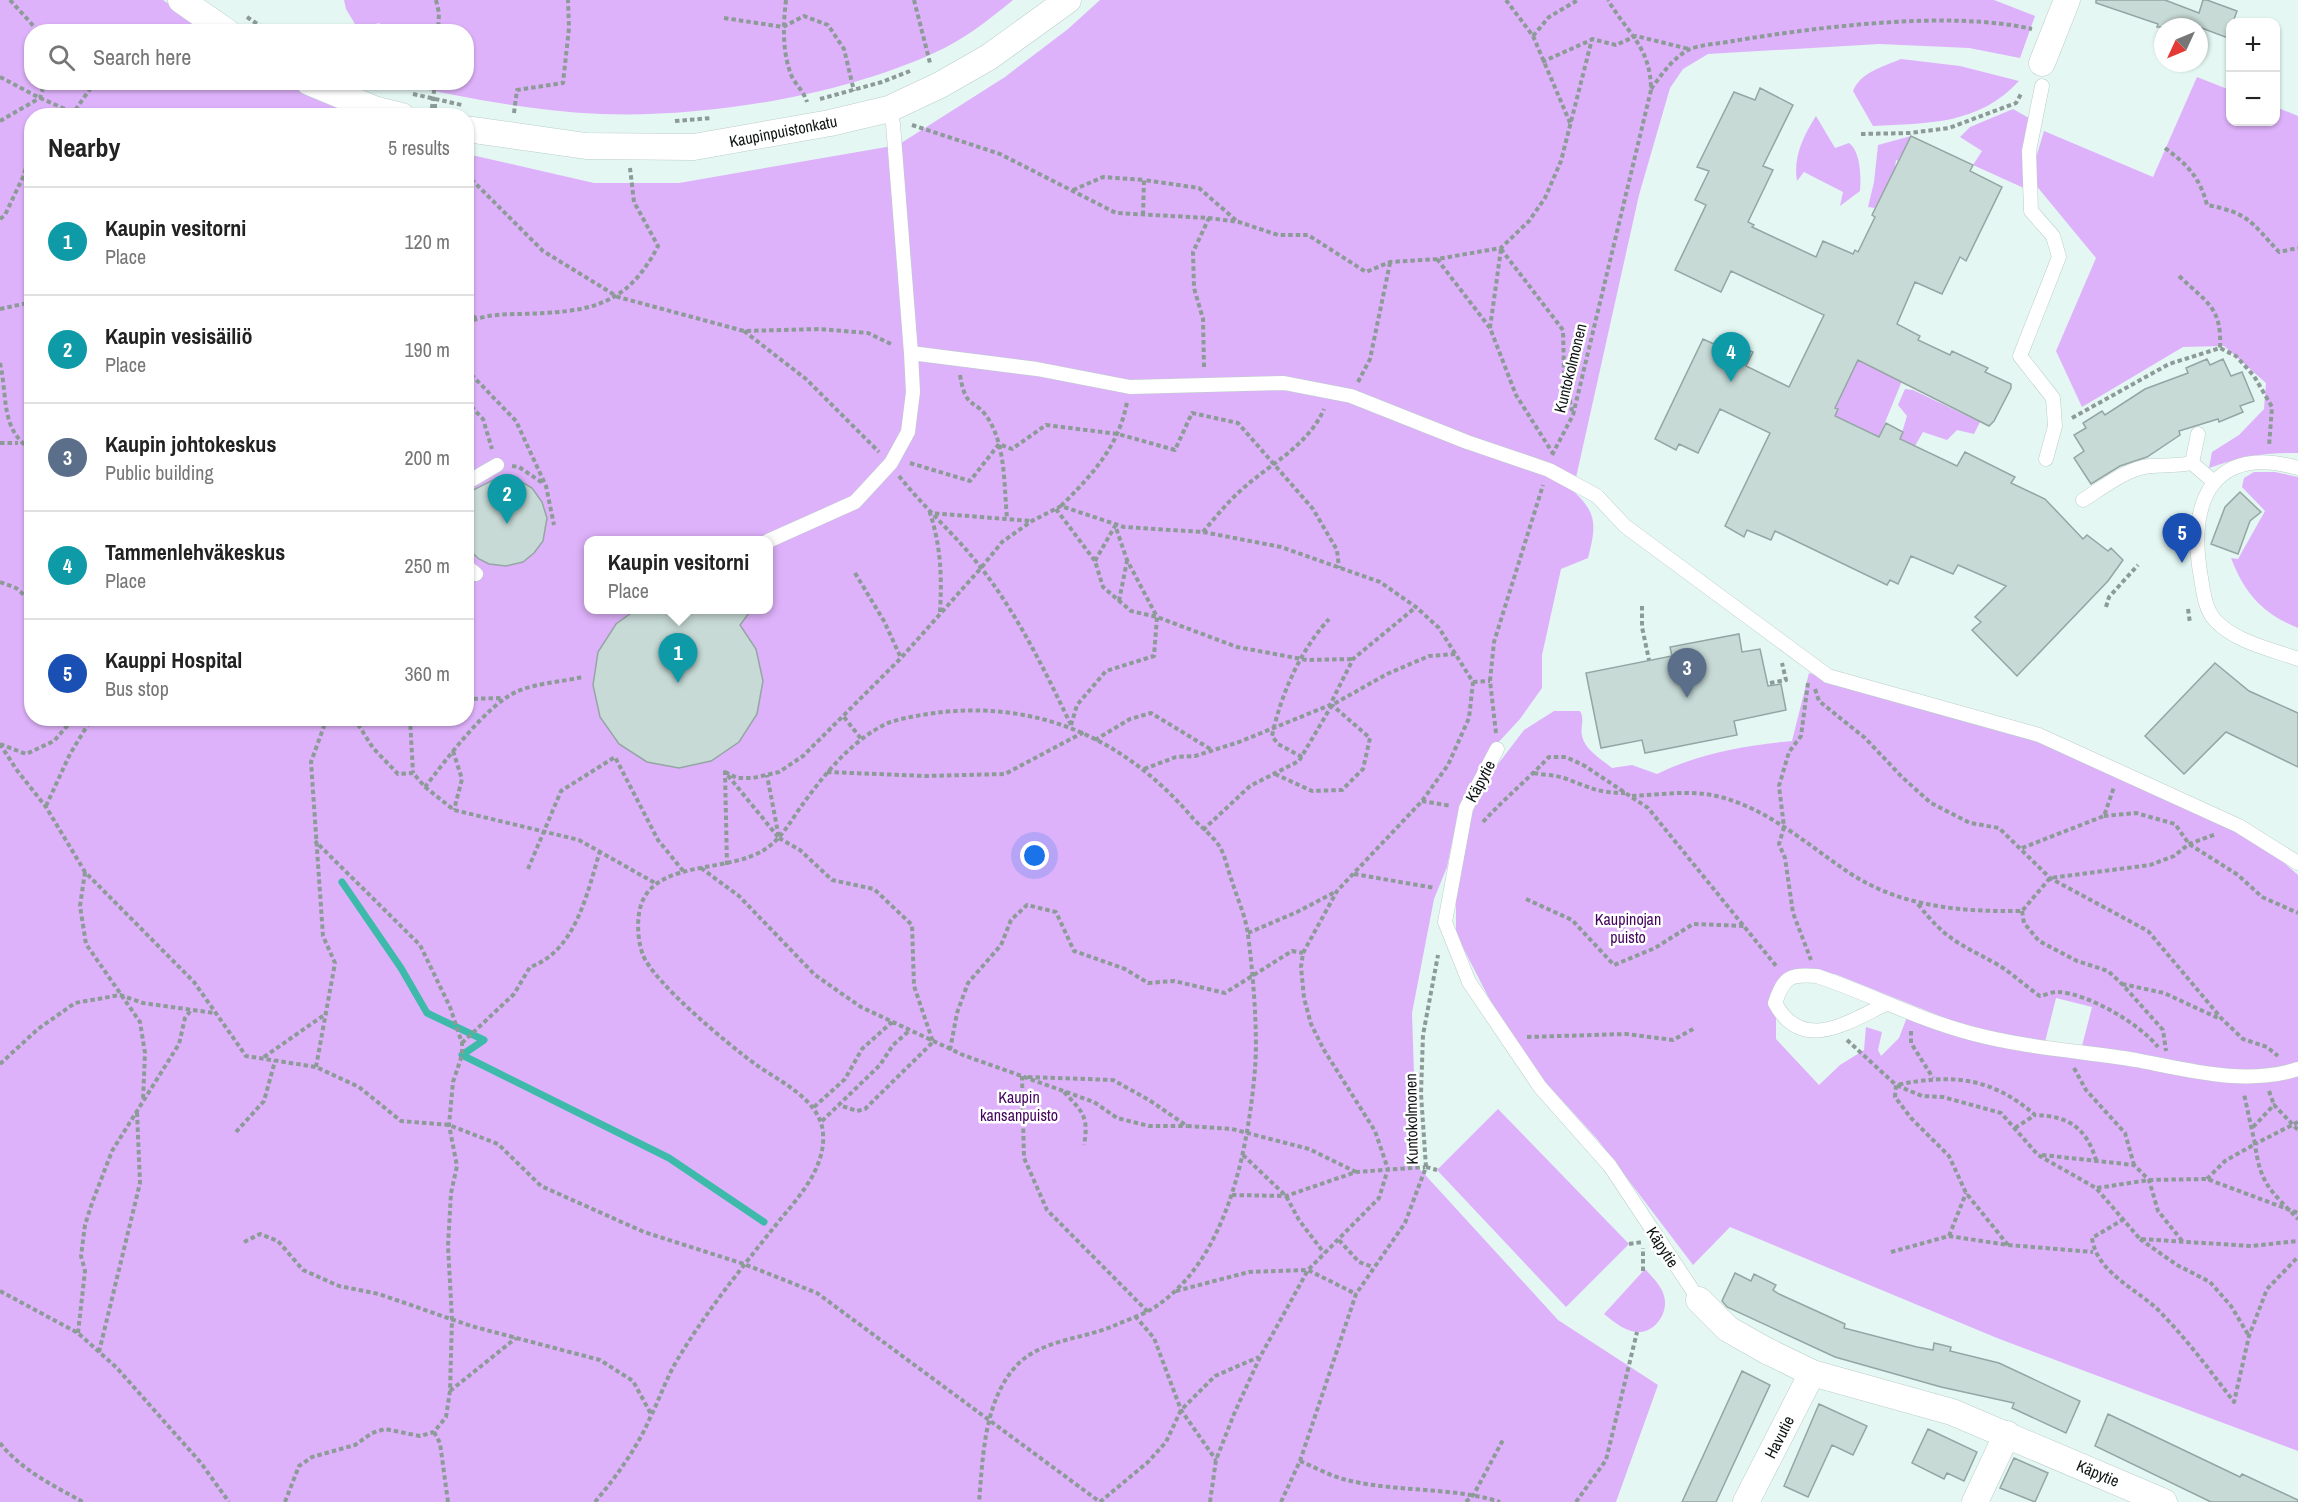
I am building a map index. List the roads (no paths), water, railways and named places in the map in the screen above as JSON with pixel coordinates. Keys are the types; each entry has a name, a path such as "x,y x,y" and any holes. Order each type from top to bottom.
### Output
{"street":[{"path":"181,0 216,24"},
{"name":"Kaupinpuistonkatu","path":"474,119 586,146 630,148 704,146 891,116 989,57 1068,0"},
{"path":"2042,74 2067,0"},
{"path":"327,90 352,101 406,104"},
{"name":"Käpytie","path":"1699,1300 1728,1329 1765,1350 1812,1372 1952,1412 2164,1502"},
{"name":"Havutie","path":"1746,1502 1812,1372"},
{"path":"1975,1502 2007,1434"}],"lane":[{"path":"2042,74 2029,151 2031,211 2053,236 2059,257 2020,356 2053,398 2055,426 2046,459"},
{"path":"773,539 855,502 892,461 908,432 913,392 911,353 891,116"},
{"path":"911,353 1037,369 1130,387 1284,383 1351,396 1467,442 1549,470 1597,496 1625,526 1828,676 2039,735 2240,826 2298,863"},
{"path":"2192,464 2198,434"},
{"path":"2298,468 2267,463 2240,466 2218,476 2205,494 2198,517 2199,561 2206,603 2214,619 2233,634 2298,659"},
{"path":"2083,500 2124,476 2148,466 2170,467 2192,464 2214,482"},
{"path":"474,478 497,465"},
{"name":"Käpytie","path":"1497,749 1466,808 1445,922 1469,982 1540,1088 1610,1166 1699,1300"},
{"path":"1886,1004 1835,1029 1812,1032 1783,1019 1775,1004 1781,984 1788,979 1799,975 1817,976 1859,990 1886,1004 1971,1034 2238,1076 2277,1075 2297,1069"}],"waterway":[{"path":"342,882 401,968 427,1013 484,1040 462,1055 669,1158 764,1222"}],"place":[{"name":"Tammenlehväkeskus","path":"1731,382"},
{"name":"Kaupin vesisäiliö","path":"507,524"},
{"name":"Kauppi Hospital","path":"2182,563"},
{"name":"Kaupin vesitorni","path":"678,683"},
{"name":"Kaupin johtokeskus","path":"1687,698"}],"park label":[{"name":"Kaupinojan puisto","path":"1628,928"},
{"name":"Kaupin kansanpuisto","path":"1019,1106"}]}
